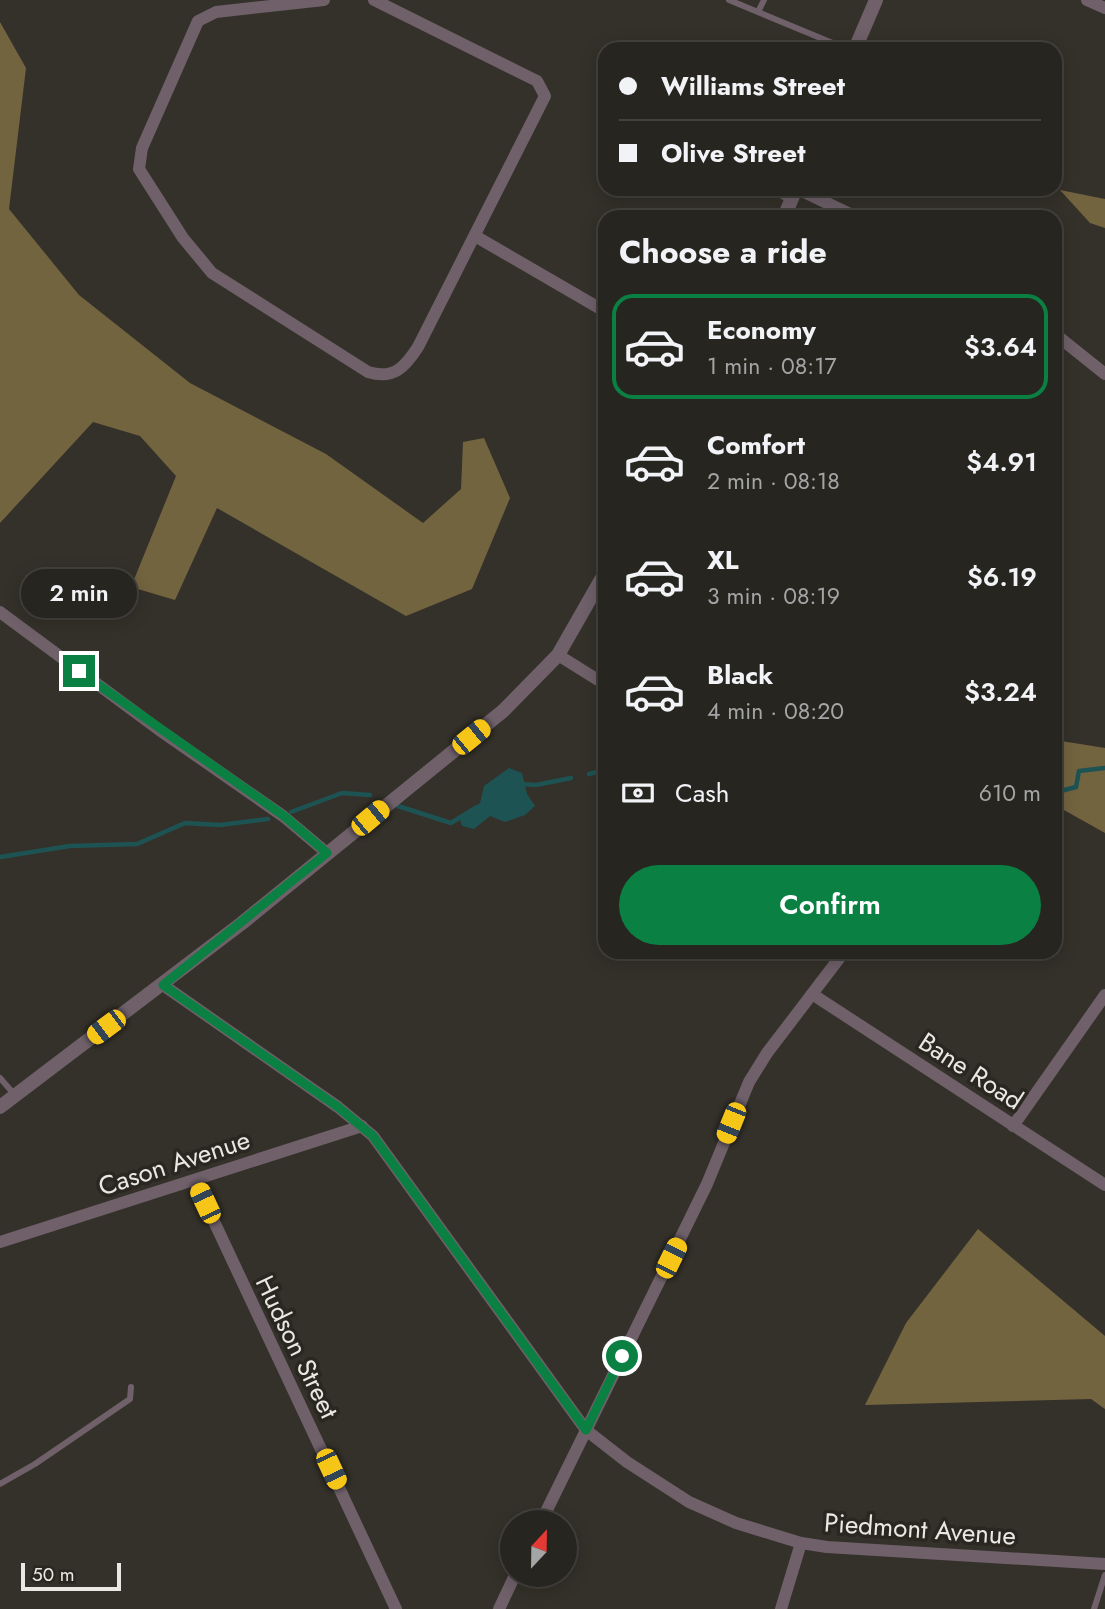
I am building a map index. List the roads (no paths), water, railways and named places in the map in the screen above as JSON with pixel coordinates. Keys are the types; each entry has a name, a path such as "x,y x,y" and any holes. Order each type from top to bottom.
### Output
{"street":[{"path":"324,0 269,3 216,12 198,21 139,156 142,177 203,263 228,286 368,372 389,374 401,371 418,347 541,109 544,90 537,81 374,0"},
{"path":"858,42 876,0"},
{"path":"1087,0 1105,8"},
{"path":"803,196 838,210"},
{"path":"475,236 598,307"},
{"path":"1062,340 1105,374"},
{"path":"0,1107 163,985 503,711 558,654 598,585"},
{"path":"0,612 158,729 284,816 327,853"},
{"path":"558,654 598,680"},
{"path":"547,1510 707,1184 749,1082 839,959"},
{"name":"Piedmont Avenue","path":"163,985 362,1126 385,1151 586,1430 689,1503 736,1523 802,1543 876,1552 1105,1564"},
{"name":"Bane Road","path":"812,994 1105,1185"},
{"path":"1013,1126 1105,995"},
{"name":"Cason Avenue","path":"0,1242 362,1126"},
{"name":"Hudson Street","path":"195,1181 396,1609"},
{"path":"780,1609 802,1543"},
{"path":"499,1609 509,1587"}],"lane":[{"path":"729,0 830,42"},
{"path":"758,12 764,0"},
{"path":"0,1078 16,1096"},
{"path":"0,1483 35,1464 130,1399 131,1387"},
{"path":"1094,1609 1105,1575"}],"water":[{"path":"509,768 522,773 527,794 535,806 525,815 505,822 490,816 474,829 462,826 460,819 480,803 484,786"}],"waterway":[{"path":"1062,791 1076,787 1079,771 1105,768"},
{"path":"589,774 598,771"},
{"path":"520,784 536,785 571,778"},
{"path":"291,812 342,793 370,795"},
{"path":"398,806 451,823 477,807"},
{"path":"0,857 70,846 137,844 185,823 220,825 268,819"}]}
